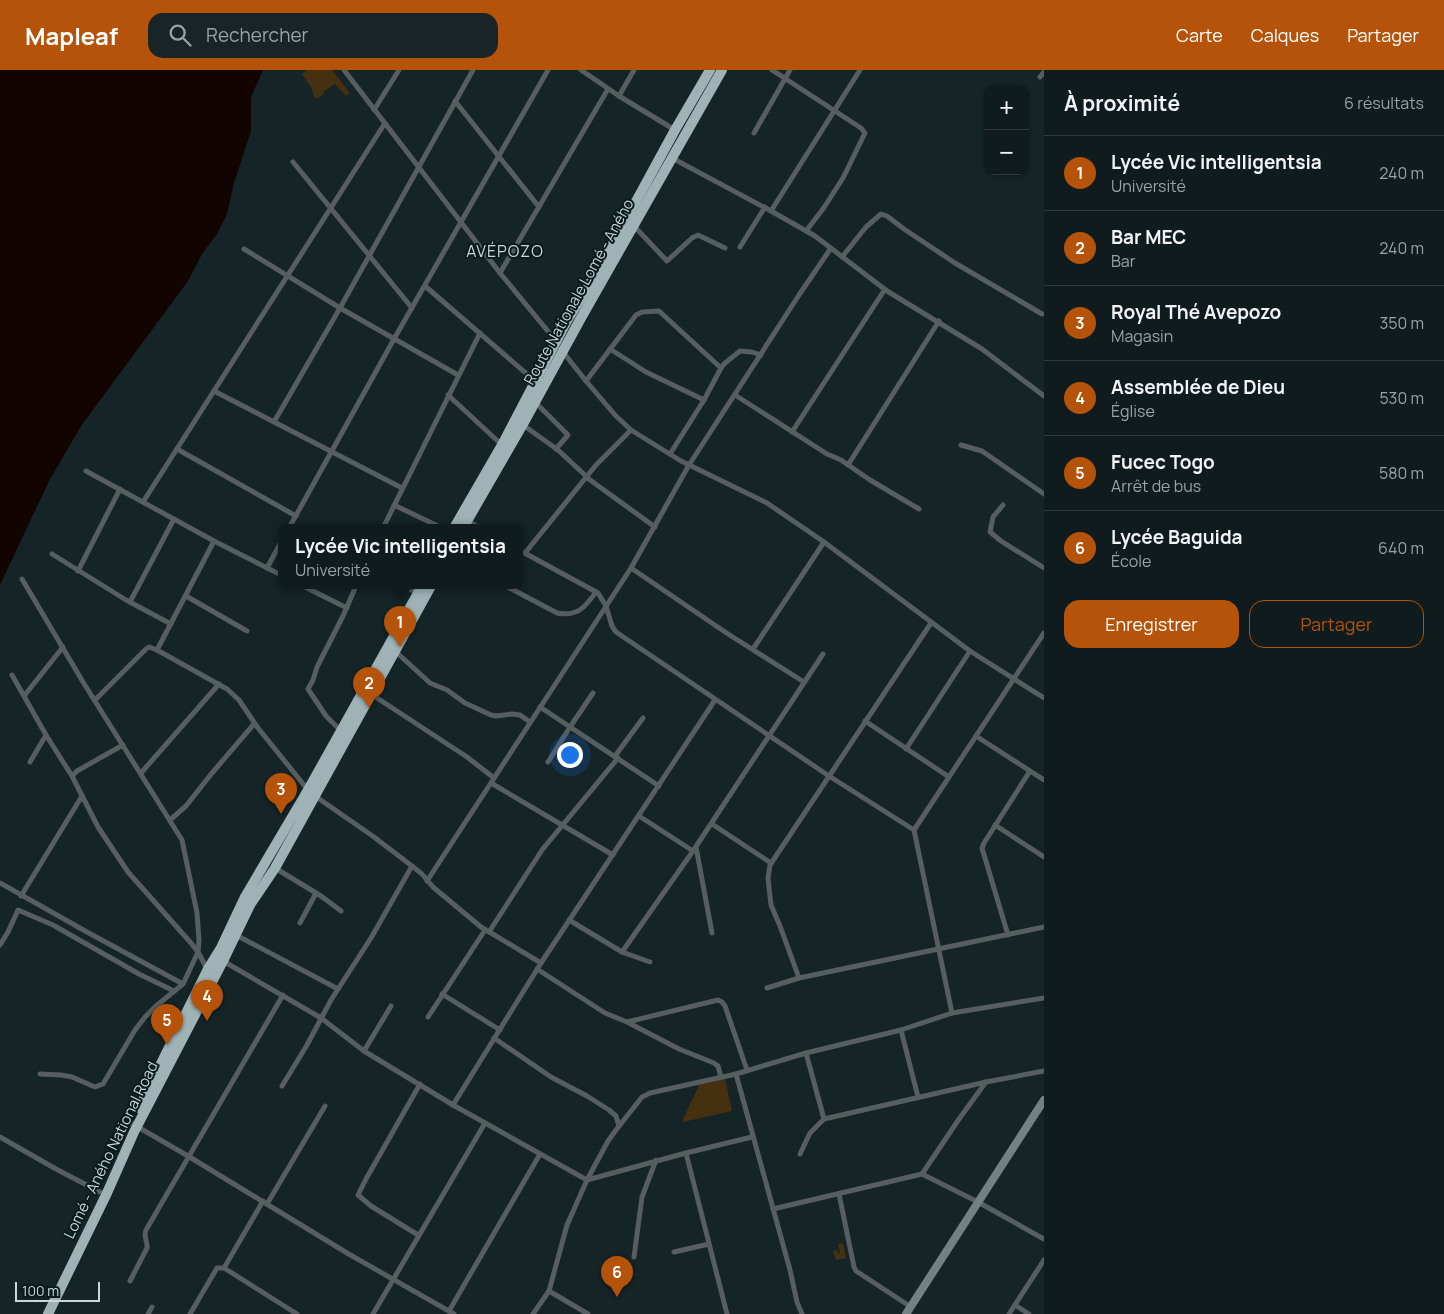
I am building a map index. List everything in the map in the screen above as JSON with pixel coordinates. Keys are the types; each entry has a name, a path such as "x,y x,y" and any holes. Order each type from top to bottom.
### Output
{"highway":[{"name":"Route Nationale Lomé - Aného","path":"456,524 502,445 556,341 602,264 710,70"},
{"name":"Route Nationale Lomé - Aného","path":"465,524 722,70"},
{"path":"212,972 245,897 312,793 371,694 429,589"},
{"path":"42,1314 192,1001 203,980 223,961 250,905 275,868 341,731 420,590"},
{"name":"Lomé - Aného National Road","path":"48,1314 134,1124 212,972"}],"street":[{"path":"344,70 500,273 586,381 615,415 631,430 689,465 767,503 824,542 970,651 1044,698"},
{"path":"374,110 399,70"},
{"path":"274,422 473,70"},
{"path":"291,524 394,339 548,70"},
{"path":"581,70 675,130"},
{"path":"619,96 634,70"},
{"path":"772,70 836,110 861,128 865,135 843,178 806,231"},
{"path":"754,133 790,70"},
{"path":"771,211 860,70"},
{"path":"1040,77 1044,72"},
{"path":"500,273 608,88"},
{"path":"455,101 539,207"},
{"path":"144,502 385,123"},
{"path":"672,158 806,231 885,289 982,349 1044,396"},
{"path":"293,162 412,308"},
{"path":"740,247 765,207"},
{"path":"842,257 866,227 882,214 955,263 1042,314"},
{"path":"634,226 667,261 692,238 698,235 726,248"},
{"path":"427,880 631,568 689,465 831,248"},
{"path":"244,249 340,308 458,375"},
{"path":"425,286 535,381"},
{"path":"792,432 885,289"},
{"path":"586,381 636,315 642,312 660,311 721,368"},
{"path":"848,465 939,321"},
{"path":"385,524 480,333"},
{"path":"610,349 646,372 704,400"},
{"path":"670,454 725,363 740,351 760,354"},
{"path":"214,391 402,488"},
{"path":"448,395 502,445"},
{"path":"735,395 827,454 919,509"},
{"path":"534,402 568,435 556,449"},
{"path":"523,424 556,449 587,477 655,527"},
{"path":"631,430 596,465 525,553 596,592 606,606 612,626 616,632 768,736 914,830 952,1013"},
{"path":"961,445 982,451 1044,494"},
{"path":"177,449 296,516"},
{"path":"86,471 278,574"},
{"path":"78,572 120,489"},
{"path":"394,505 434,524"},
{"path":"1003,505 993,517 990,532 1044,568"},
{"path":"130,602 174,519"},
{"path":"157,650 214,541"},
{"path":"753,649 824,542"},
{"path":"267,568 278,548"},
{"path":"52,554 78,572 171,624"},
{"path":"631,568 728,634 804,682"},
{"path":"22,579 182,840 199,929 198,952 183,984 156,1006 135,1030 103,1084 95,1087 72,1077 40,1074"},
{"path":"308,589 347,608"},
{"path":"341,731 326,716 308,689 355,589"},
{"path":"512,589 558,613 565,614 575,613 586,606 596,592"},
{"path":"186,596 247,630"},
{"path":"799,978 771,905 768,878 771,863 931,623"},
{"path":"914,830 1044,633"},
{"path":"24,696 63,647"},
{"path":"95,700 149,647 219,684 234,694 254,724 312,793 412,866 433,887 487,931 541,963"},
{"path":"395,651 430,683 447,690 472,706 496,716 520,715 530,722"},
{"path":"906,749 970,651"},
{"path":"622,952 712,824 822,654"},
{"path":"12,675 72,776 102,833 128,872 198,952 212,972"},
{"path":"141,773 219,684"},
{"path":"548,762 593,693"},
{"path":"371,694 467,757 492,781 613,855"},
{"path":"453,1105 537,969 715,700"},
{"path":"540,707 659,786"},
{"path":"428,1017 542,850 616,757 643,718"},
{"path":"866,721 949,776"},
{"path":"170,820 186,806 254,724"},
{"path":"30,762 46,735"},
{"path":"976,736 1044,780"},
{"path":"72,776 77,771 123,745"},
{"path":"1008,935 983,852 984,843 1030,771"},
{"path":"21,896 82,796"},
{"path":"639,816 694,849 712,933"},
{"path":"712,824 771,863"},
{"path":"995,825 1044,858"},
{"path":"282,1086 412,866"},
{"path":"275,868 341,911"},
{"path":"0,883 183,984"},
{"path":"300,923 316,893"},
{"path":"0,944 18,910 53,925 139,974 174,991"},
{"path":"569,920 622,952 650,962"},
{"path":"767,988 799,978 1044,927"},
{"path":"236,935 338,990"},
{"path":"223,961 321,1018 364,1051 453,1105 587,1180 656,1160 752,1137"},
{"path":"537,969 599,1009 675,1047 714,1063 718,1066 721,1077"},
{"path":"442,994 500,1030"},
{"path":"130,1281 147,1248 144,1232 283,995"},
{"path":"533,1314 549,1291 567,1225 587,1180 608,1141 642,1097 650,1093 736,1074 806,1053 901,1030 952,1013 1044,998"},
{"path":"626,1022 718,1000 725,1006 747,1070"},
{"path":"364,1051 390,1006"},
{"path":"901,1030 918,1097"},
{"path":"494,1038 551,1077 609,1110 616,1116 620,1126"},
{"path":"806,1053 824,1119"},
{"path":"800,1154 810,1133 824,1119 986,1082 1044,1071"},
{"path":"736,1074 790,1270 797,1302 802,1314"},
{"path":"922,1174 986,1082"},
{"path":"418,1235 371,1206 358,1195 420,1084"},
{"path":"839,1194 856,1271 909,1311 1044,1100"},
{"path":"224,1268 325,1106"},
{"path":"373,1314 485,1123"},
{"path":"134,1124 393,1280 452,1312 540,1154"},
{"path":"0,1137 100,1192"},
{"path":"686,1153 727,1314"},
{"path":"634,1257 642,1197 656,1160"},
{"path":"773,1209 922,1174 978,1202 1044,1239"},
{"path":"674,1252 709,1244"},
{"path":"1009,1314 1044,1260"},
{"path":"190,1314 217,1268 224,1268 297,1314"},
{"path":"549,1291 588,1314"},
{"path":"1014,1305 1029,1314"},
{"path":"148,1314 152,1306"}],"shaded area":[{"path":"0,70 263,70 251,97 251,131 234,183 227,214 217,234 202,254 188,281 81,426 49,481 0,585"},
{"path":"307,70 332,70 350,93 346,96 335,84 318,98 314,98 312,89 302,74"},
{"path":"725,1078 732,1111 683,1122 699,1085"},
{"path":"843,1243 846,1258 836,1260 833,1251 837,1250 840,1253 838,1244"}],"place":[{"name":"Lycée Vic intelligentsia","path":"400,647"},
{"name":"Bar MEC","path":"369,708"},
{"name":"Royal Thé Avepozo","path":"281,814"},
{"name":"Assemblée de Dieu","path":"207,1021"},
{"name":"Fucec Togo","path":"167,1045"},
{"name":"Lycée Baguida","path":"617,1297"}],"district":[{"name":"AVÉPOZO","path":"505,251"}]}
